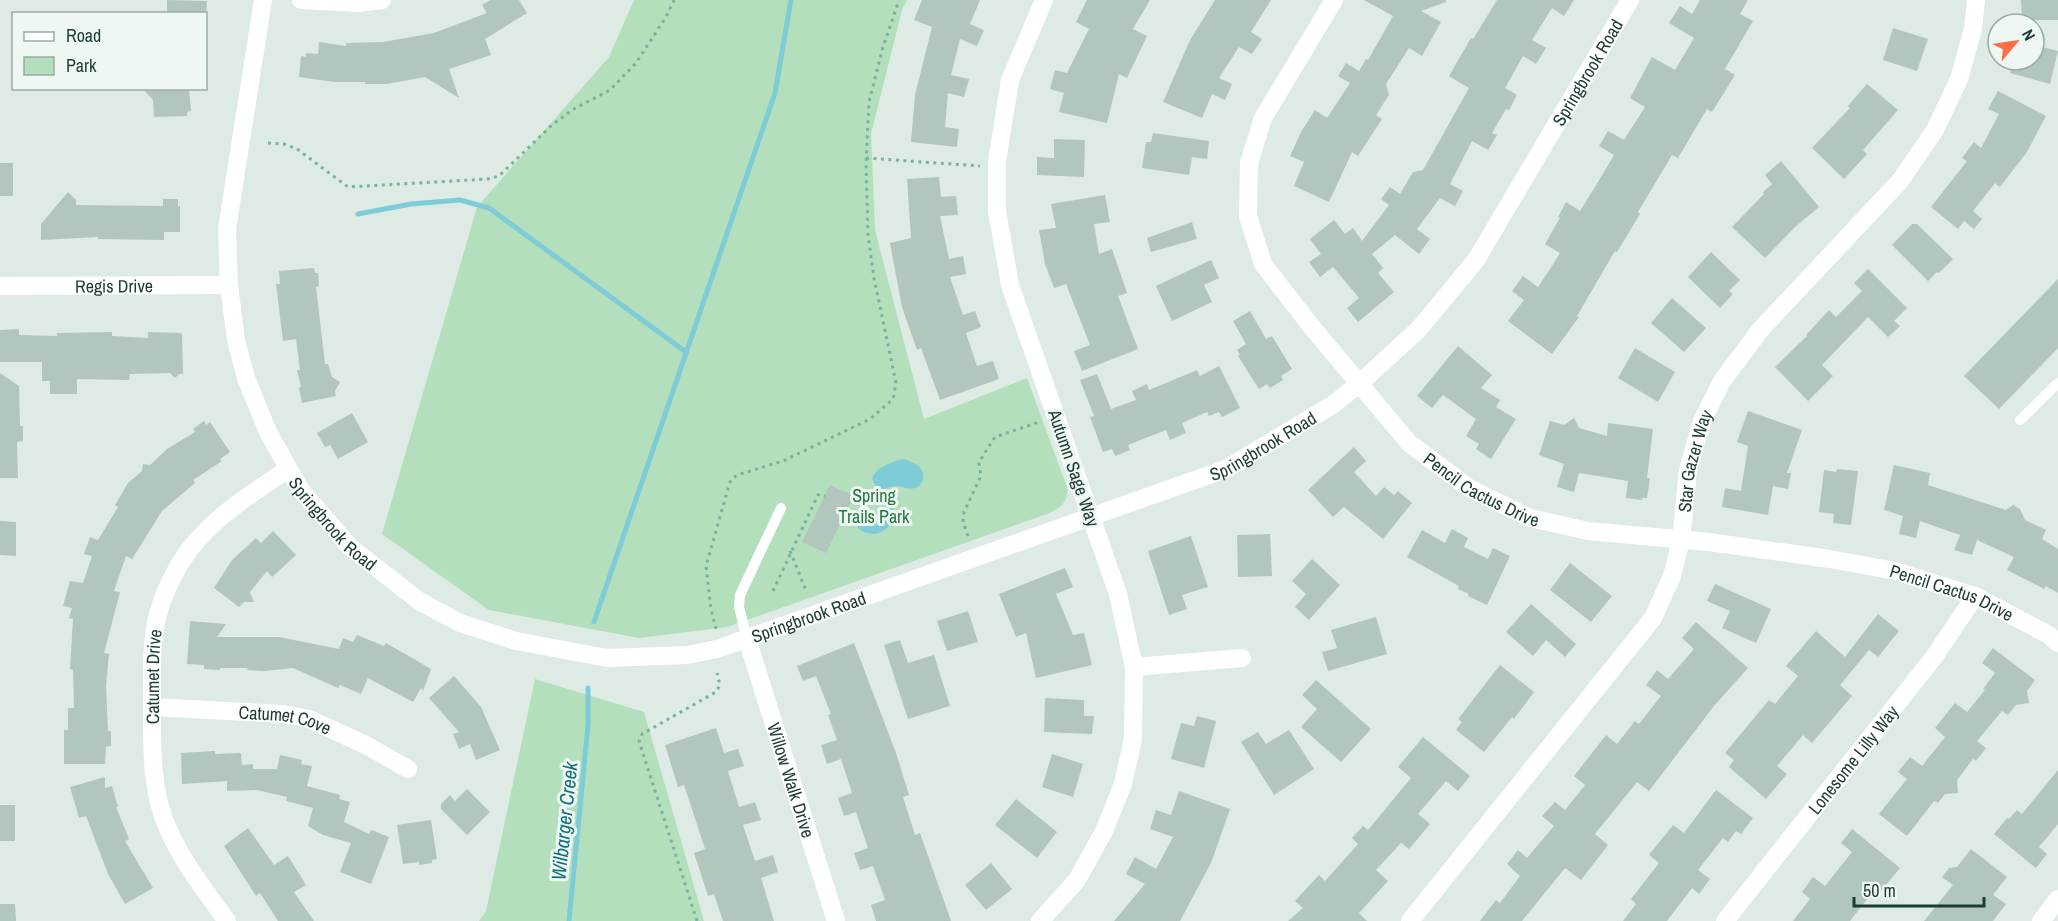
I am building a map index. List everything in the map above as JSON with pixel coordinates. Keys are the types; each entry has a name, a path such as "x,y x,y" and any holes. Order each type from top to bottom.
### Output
{"street":[{"name":"Springbrook Road","path":"263,0 227,229 229,285 236,340 246,378 268,432 288,469 310,501 350,547 419,601 460,623 516,641 607,658 687,655 717,649 747,639 1226,469 1310,420 1360,383 1419,329 1476,260 1630,0"},
{"path":"301,0 359,3 382,0"},
{"name":"Autumn Sage Way","path":"1040,921 1077,880 1104,831 1123,784 1132,739 1134,667 1118,594 1010,285 997,211 997,161 1010,80 1037,11 1044,0"},
{"name":"Pencil Cactus Drive","path":"1334,0 1263,118 1249,163 1248,216 1263,264 1409,444 1469,489 1530,518 1588,531 1681,540 1894,571 1976,596 2049,635 2058,643"},
{"name":"Star Gazer Way","path":"1410,921 1653,618 1672,576 1681,540 1688,470 1702,421 1722,381 1761,329 1900,181 1935,130 1959,79 1973,29 1976,0"},
{"name":"Regis Drive","path":"0,286 229,285"},
{"name":"Catumet Drive","path":"227,921 188,866 168,830 160,808 152,751 152,651 162,602 188,551 224,514 288,469"},
{"name":"Lonesome Lilly Way","path":"1725,921 1934,657 1976,596"},
{"name":"Willow Walk Drive","path":"747,639 836,921"},
{"path":"1134,667 1242,658"},
{"name":"Catumet Cove","path":"152,707 284,714 309,719 366,745 408,769"},
{"path":"2041,921 2058,899"}],"lane":[{"path":"2020,420 2058,383"},
{"path":"747,639 739,607 740,595 781,508"}],"path":[{"path":"268,143 284,144 297,149 348,187 499,177 552,125 572,110 610,90 636,63 666,17 674,0"},
{"path":"716,629 711,609 706,566 730,482 737,475 783,461 870,419 893,399 897,383 874,278 868,235 866,158 869,102 899,0"},
{"path":"866,158 980,166"},
{"path":"968,536 963,522 964,512 981,476 980,463 984,454 995,437 1039,422"},
{"path":"773,591 818,495 825,496"},
{"path":"790,551 807,593"},
{"path":"697,921 639,741 642,734 716,692 720,685 717,674"}],"green space":[{"name":"Spring Trails Park","path":"634,0 907,0 902,10 871,134 875,230 924,419 1027,378 1068,490 1062,505 1047,514 727,627 639,638 489,610 382,534 477,207 609,57"},
{"path":"535,679 644,712 704,921 479,921 486,911"}],"water":[{"path":"904,459 920,468 923,474 921,484 910,489 894,486 881,489 875,484 872,479 878,470"},
{"path":"885,506 890,506 896,513 886,529 870,534 858,528 857,522 863,513 877,512"}],"building":[{"path":"167,0 207,1 206,12 167,12"},
{"path":"490,0 519,0 527,13 485,39 491,55 449,69 459,98 425,77 387,84 365,84 365,82 334,82 299,77 301,56 306,57 306,53 318,54 319,42 346,46 346,43 383,42 434,33 487,13 482,5"},
{"path":"922,0 980,0 970,24 984,30 977,46 960,39 951,75 969,79 964,97 948,93 945,127 959,129 957,147 911,142 915,95 932,27 914,20"},
{"path":"1087,0 1150,0 1133,29 1147,36 1127,78 1119,74 1107,123 1059,112 1064,93 1050,89 1055,70 1067,73 1089,29 1076,22"},
{"path":"1215,0 1271,0 1251,32 1262,39 1252,54 1239,47 1219,78 1232,84 1225,100 1212,94 1202,118 1163,102 1190,40"},
{"path":"1364,0 1446,0 1446,2 1421,11 1441,22 1422,56 1409,48 1386,84 1389,95 1376,115 1382,119 1358,156 1352,152 1329,202 1294,186 1304,162 1290,156 1315,110 1327,118 1350,83 1338,76 1346,63 1359,71 1366,59 1368,60 1393,16"},
{"path":"1497,0 1574,0 1564,16 1552,8 1532,40 1546,48 1536,64 1523,56 1505,88 1517,95 1492,133 1497,135 1488,150 1472,141 1450,184 1463,191 1455,206 1440,198 1417,229 1430,239 1419,254 1395,235 1372,254 1383,268 1378,273 1394,292 1358,322 1347,308 1359,298 1333,267 1320,277 1309,262 1321,254 1310,239 1334,220 1345,234 1353,228 1362,241 1389,205 1381,199 1390,187 1400,194 1413,172 1423,170 1469,88 1449,76"},
{"path":"1700,0 1748,0 1740,14 1753,21 1725,69 1735,75 1712,112 1707,109 1678,158 1672,155 1638,212 1640,214 1617,252 1615,251 1577,316 1579,317 1552,354 1508,321 1524,300 1512,291 1523,276 1538,287 1550,269 1560,253 1545,244 1566,202 1580,211 1614,155 1599,146 1608,131 1624,140 1645,107 1630,98 1652,57 1675,70 1694,38 1669,23 1680,6 1692,14"},
{"path":"2021,0 2058,0 2058,20 2046,20 2046,12 2022,12"},
{"path":"1893,28 1928,39 1917,71 1883,60"},
{"path":"2046,48 2058,51 2050,84 2010,73 2046,72"},
{"path":"1867,84 1898,110 1863,150 1867,154 1844,179 1812,148 1850,108 1848,106"},
{"path":"144,90 189,90 191,111 187,112 187,116 154,117 153,100"},
{"path":"1998,91 2046,116 2027,152 2000,187 1995,183 1973,211 1982,219 1974,229 1964,221 1958,229 1931,207 1967,161 1962,158 1974,142 1981,148 1999,114 1988,109"},
{"path":"1153,133 1209,141 1207,159 1192,157 1189,175 1142,168 1146,142 1151,142"},
{"path":"1054,139 1085,140 1084,177 1037,175 1037,157 1054,158"},
{"path":"1781,161 1819,207 1795,227 1765,258 1732,227 1772,184 1765,175"},
{"path":"0,163 13,163 13,196 0,196"},
{"path":"939,177 941,197 956,196 958,215 940,216 949,259 963,256 966,274 950,277 963,315 975,311 981,327 966,333 977,366 993,361 999,379 940,400 921,348 917,350 902,307 890,243 911,238 907,179"},
{"path":"68,192 76,200 76,205 163,206 163,199 178,199 180,232 164,232 164,240 98,239 98,237 41,240 41,224"},
{"path":"1105,195 1110,222 1094,224 1099,254 1112,249 1127,293 1118,296 1138,349 1082,371 1074,351 1090,345 1066,284 1054,288 1045,264 1039,230 1056,228 1051,204"},
{"path":"1192,222 1197,239 1151,252 1147,238"},
{"path":"1912,224 1917,224 1953,259 1928,281 1892,245"},
{"path":"1711,252 1740,280 1729,291 1733,294 1720,308 1688,277"},
{"path":"1211,260 1219,278 1204,285 1212,302 1172,321 1156,286"},
{"path":"314,268 315,273 318,273 319,286 316,287 325,364 328,364 332,377 340,382 335,391 336,396 302,403 297,370 300,370 296,339 283,341 276,284 280,284 279,271"},
{"path":"1868,269 1907,308 1894,321 1900,326 1888,337 1868,317 1822,365 1833,376 1808,401 1775,367 1807,336 1829,310 1836,317 1862,291 1854,283"},
{"path":"2058,279 2058,348 1999,409 1964,376"},
{"path":"1672,298 1706,328 1684,352 1651,323"},
{"path":"1250,311 1266,339 1272,336 1292,369 1281,376 1283,380 1270,388 1267,384 1259,389 1238,356 1240,355 1237,350 1246,344 1233,321"},
{"path":"19,329 19,335 57,336 57,333 112,332 112,336 148,338 148,332 182,333 183,374 175,378 170,373 130,374 129,380 77,379 77,394 50,394 50,381 42,381 42,362 0,362 0,330"},
{"path":"1458,346 1492,375 1481,388 1500,400 1496,407 1516,419 1491,459 1476,449 1479,444 1466,436 1476,419 1443,395 1432,408 1417,396"},
{"path":"1635,348 1675,372 1658,402 1618,378"},
{"path":"1219,366 1240,408 1222,417 1219,412 1209,416 1207,412 1182,423 1186,433 1170,440 1166,430 1128,445 1130,450 1115,456 1112,449 1103,452 1090,417 1094,416 1080,380 1097,374 1111,409 1136,400 1132,391 1147,384 1149,390 1197,370 1200,376"},
{"path":"0,373 19,386 20,426 23,426 23,441 17,442 18,478 0,478"},
{"path":"1748,411 1802,430 1787,473 1791,473 1788,489 1773,486 1768,515 1722,507 1725,488 1741,491 1748,446 1737,442"},
{"path":"352,413 368,442 338,459 330,445 325,447 317,433"},
{"path":"1574,418 1579,428 1607,436 1608,423 1653,429 1647,498 1642,498 1642,500 1626,498 1628,481 1579,473 1574,492 1557,487 1564,464 1539,455 1550,421 1564,425"},
{"path":"204,421 206,425 210,422 230,452 220,459 222,461 193,480 195,483 162,511 132,559 126,556 114,591 120,592 104,653 109,654 106,686 108,731 111,731 111,746 106,747 105,764 64,764 64,730 68,730 68,708 74,708 73,670 70,669 73,619 69,618 72,608 63,606 70,581 83,583 92,556 84,554 90,537 98,540 118,507 115,505 128,483 142,471 143,464 150,465 167,449 195,432 193,429"},
{"path":"1354,447 1366,461 1354,472 1376,496 1384,487 1394,495 1398,491 1412,503 1383,539 1344,507 1333,517 1308,490"},
{"path":"1894,465 1930,473 1928,485 2006,510 2013,505 2020,509 2025,520 2046,530 2042,539 2058,549 2058,593 2046,586 2044,589 2007,570 2014,557 1977,540 1972,555 1954,550 1960,535 1920,521 1916,538 1899,534 1903,516 1884,510"},
{"path":"1837,469 1858,471 1851,525 1833,523 1834,514 1819,512 1824,470 1836,472"},
{"path":"830,485 854,496 826,553 802,542"},
{"path":"0,521 16,522 16,556 0,555"},
{"path":"1452,529 1468,538 1464,547 1488,559 1493,548 1510,556 1487,605 1468,596 1469,594 1458,589 1459,586 1407,557 1422,530 1445,543"},
{"path":"273,531 296,555 272,577 267,571 250,592 254,602 244,602 239,607 214,588 232,560 256,538 261,543"},
{"path":"1270,534 1272,576 1238,577 1237,535"},
{"path":"1191,536 1208,587 1182,595 1187,609 1169,615 1148,551"},
{"path":"1312,559 1340,585 1309,620 1295,607 1306,594 1292,581"},
{"path":"1570,563 1612,596 1591,622 1550,590"},
{"path":"1065,568 1073,587 1056,594 1073,635 1084,633 1092,665 1036,678 1026,633 1016,637 999,594"},
{"path":"1715,584 1771,609 1756,643 1722,628 1730,611 1707,601"},
{"path":"1531,604 1576,644 1565,657 1546,640 1533,656 1506,632"},
{"path":"968,611 978,642 947,651 937,621"},
{"path":"1878,614 1899,631 1878,657 1869,650 1840,685 1852,696 1812,743 1803,735 1777,766 1787,774 1766,799 1729,767 1734,760 1725,753 1769,700 1775,704 1798,676 1786,666 1816,631 1845,657"},
{"path":"1376,617 1387,654 1328,671 1322,652 1337,648 1331,630"},
{"path":"190,621 226,624 217,637 279,637 339,649 343,638 353,642 357,635 384,646 386,643 431,669 423,691 421,688 413,702 368,678 361,694 340,685 338,688 293,668 265,671 247,670 248,668 204,669 204,665 187,664"},
{"path":"1696,622 1748,668 1714,706 1649,791 1637,782 1595,834 1608,845 1581,880 1565,868 1522,921 1480,921 1496,900 1500,903 1520,876 1507,864 1518,850 1527,858 1554,826 1542,816 1555,802 1565,810 1585,785 1574,776 1606,735 1617,744 1635,721 1639,724 1661,696 1646,685 1657,670 1668,679 1694,649 1682,638"},
{"path":"900,640 908,663 934,655 950,706 908,719 884,645"},
{"path":"854,643 896,753 909,795 903,797 915,835 920,833 951,921 876,921 871,905 885,900 873,866 860,870 854,853 868,848 856,812 844,816 838,798 852,793 841,759 827,764 821,745 837,740 828,715 831,714 816,676 803,681 797,666"},
{"path":"1993,648 2035,680 2027,691 2029,703 2016,705 2008,715 2002,711 1977,741 1986,748 1976,761 1973,759 1957,780 1958,793 1945,794 1938,803 1934,801 1907,836 1879,814 1907,779 1898,772 1910,757 1922,766 1945,737 1935,728 1955,703 1967,712 1985,690 1983,689 1995,673 1982,663"},
{"path":"1500,665 1534,692 1514,719 1512,717 1484,752 1456,730 1462,722 1458,719"},
{"path":"454,676 481,707 500,750 476,760 470,744 459,749 453,734 459,732 429,698"},
{"path":"1316,680 1371,729 1341,762 1301,727 1317,709 1302,695"},
{"path":"1045,698 1084,700 1084,716 1094,716 1092,734 1044,732"},
{"path":"1197,716 1216,721 1204,768 1171,759 1181,723 1194,726"},
{"path":"716,728 724,753 738,749 744,766 728,771 739,807 755,802 761,820 743,825 755,861 773,855 778,872 761,878 774,921 723,921 714,894 708,896 694,853 705,849 684,785 678,787 665,745"},
{"path":"1289,730 1314,769 1274,795 1241,742 1258,732 1266,744"},
{"path":"1423,737 1470,776 1458,791 1446,781 1418,814 1430,824 1409,849 1401,843 1376,870 1388,881 1359,913 1367,921 1288,921 1303,908 1295,901 1319,875 1325,881 1358,844 1352,838 1363,826 1368,830 1411,778 1398,767"},
{"path":"215,751 215,754 241,753 242,765 253,764 253,769 277,769 280,755 302,760 301,764 312,766 307,786 340,795 339,799 350,802 344,822 369,834 371,830 389,837 371,884 340,872 351,843 323,835 308,826 313,808 286,801 287,797 257,790 227,791 227,781 182,784 181,753"},
{"path":"1052,754 1083,764 1073,797 1042,787"},
{"path":"2058,770 2058,824 2039,847 2047,854 2036,868 1994,834 2017,810 2022,814"},
{"path":"105,777 105,788 112,786 118,807 116,807 129,839 125,841 153,888 125,904 108,874 86,816 79,818 70,787"},
{"path":"467,789 490,812 467,835 441,809 441,804 450,795 455,801"},
{"path":"1716,790 1753,818 1741,834 1736,831 1728,842 1723,838 1698,870 1710,879 1699,894 1692,888 1667,921 1623,921 1636,904 1631,899 1659,863 1649,855 1673,825 1684,833"},
{"path":"1179,791 1230,809 1211,863 1180,921 1114,921 1145,884 1126,874 1135,857 1156,869 1173,837 1150,829 1156,810 1171,815"},
{"path":"1016,799 1057,832 1037,858 995,825"},
{"path":"0,805 15,805 15,841 0,841"},
{"path":"431,820 437,859 432,860 432,863 419,865 419,862 403,864 397,825"},
{"path":"248,828 274,865 288,856 306,885 294,892 314,921 278,921 260,893 256,896 224,846"},
{"path":"1852,829 1900,868 1876,897 1872,893 1850,921 1793,921 1810,899 1802,892 1813,877 1825,886 1852,852 1841,843"},
{"path":"1971,849 2007,877 1993,895 2006,904 1993,921 1924,921 1953,885 1942,877 1949,868 1957,867"},
{"path":"991,863 1012,889 986,910 965,885"},
{"path":"0,904 15,904 16,921 0,921"}],"waterway":[{"path":"594,622 775,93 791,0"},
{"path":"358,214 411,204 460,200 489,208 686,352"},
{"name":"Wilbarger Creek","path":"569,921 588,725 588,688"}]}
